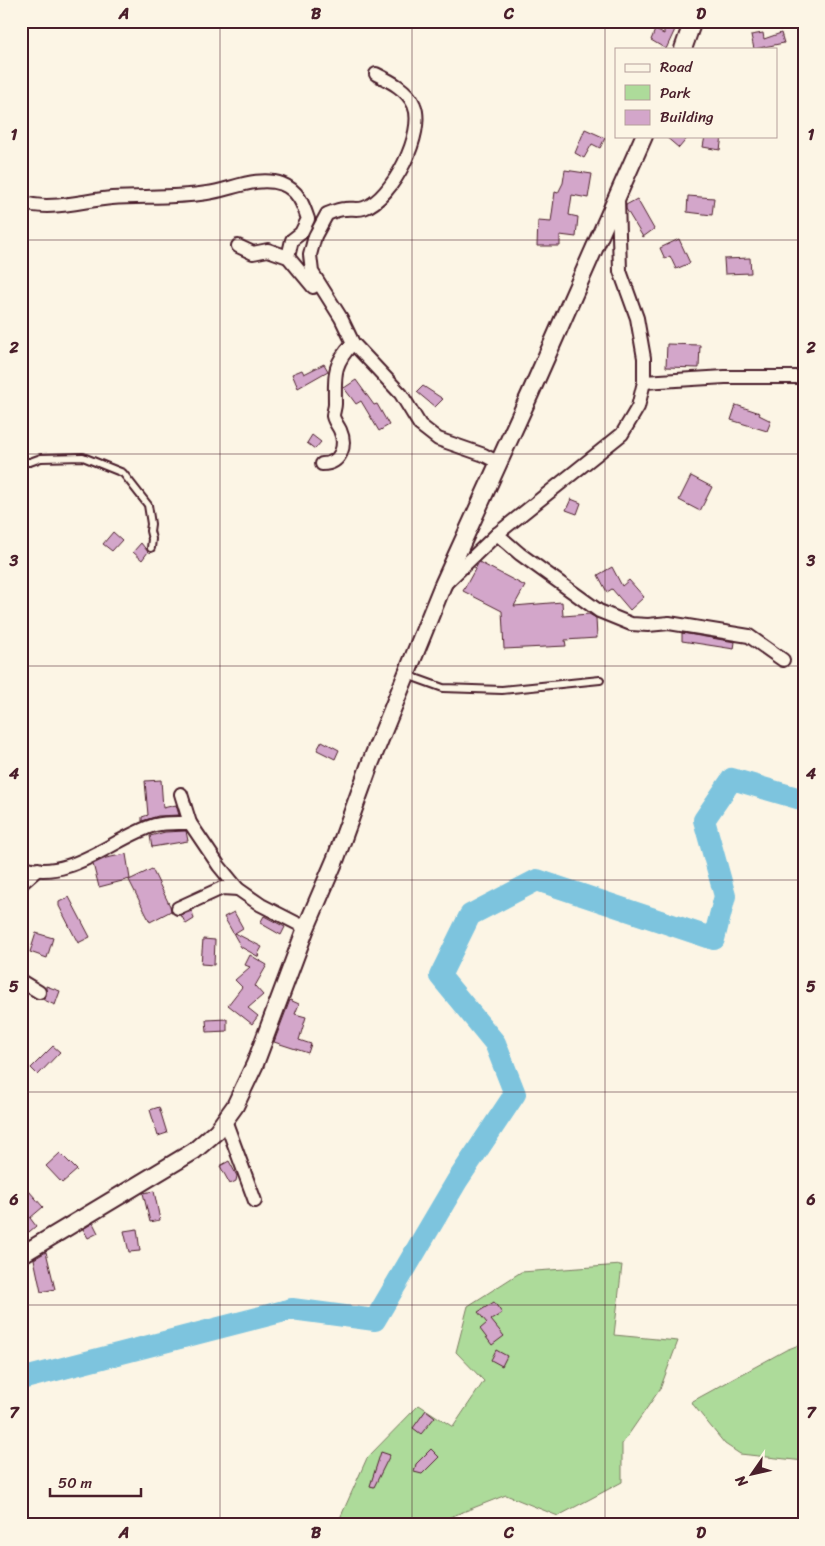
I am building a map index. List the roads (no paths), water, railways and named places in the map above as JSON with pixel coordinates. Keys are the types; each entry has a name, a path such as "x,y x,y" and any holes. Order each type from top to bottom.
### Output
{"street":[{"path":"682,48 693,21"},
{"path":"376,74 404,91 414,104 418,119 416,137 401,167 381,197 364,208 343,209 326,214 310,255 312,272 341,318 353,343 400,394 420,425 438,439 484,455 499,463"},
{"path":"21,1255 194,1151 217,1131 235,1106 255,1064 306,928 336,858 370,764 442,587 643,138"},
{"path":"21,202 55,205 112,198 191,196 258,182 282,184 294,190 303,202 308,219 301,233 292,240 288,258"},
{"path":"442,587 497,534 622,434 638,407 644,382 644,358 637,318 620,271 618,195"},
{"path":"238,246 253,253 268,250 288,258 327,306 341,318"},
{"path":"322,464 329,464 340,457 343,448 341,432 333,416 335,372 340,356 353,343"},
{"path":"644,382 725,377 804,377"},
{"path":"497,534 520,554 599,611 631,624 669,623 749,636 783,660"},
{"path":"182,794 190,823 219,866 238,889 261,905 306,928"},
{"path":"21,866 38,869 66,867 154,826 171,822 190,823"},
{"path":"21,884 38,869"},
{"path":"178,908 222,888 238,889"},
{"path":"21,981 38,992"},
{"path":"225,1120 255,1201"}],"lane":[{"path":"21,462 30,462 41,458 83,457 122,473 148,505 151,524 151,548"},
{"path":"406,675 443,688 502,690 600,680"}],"waterway":[{"path":"21,1379 292,1309 375,1320 457,1181 515,1094 495,1043 440,976 470,915 537,880 714,939 725,896 704,820 732,779 804,800"}]}
